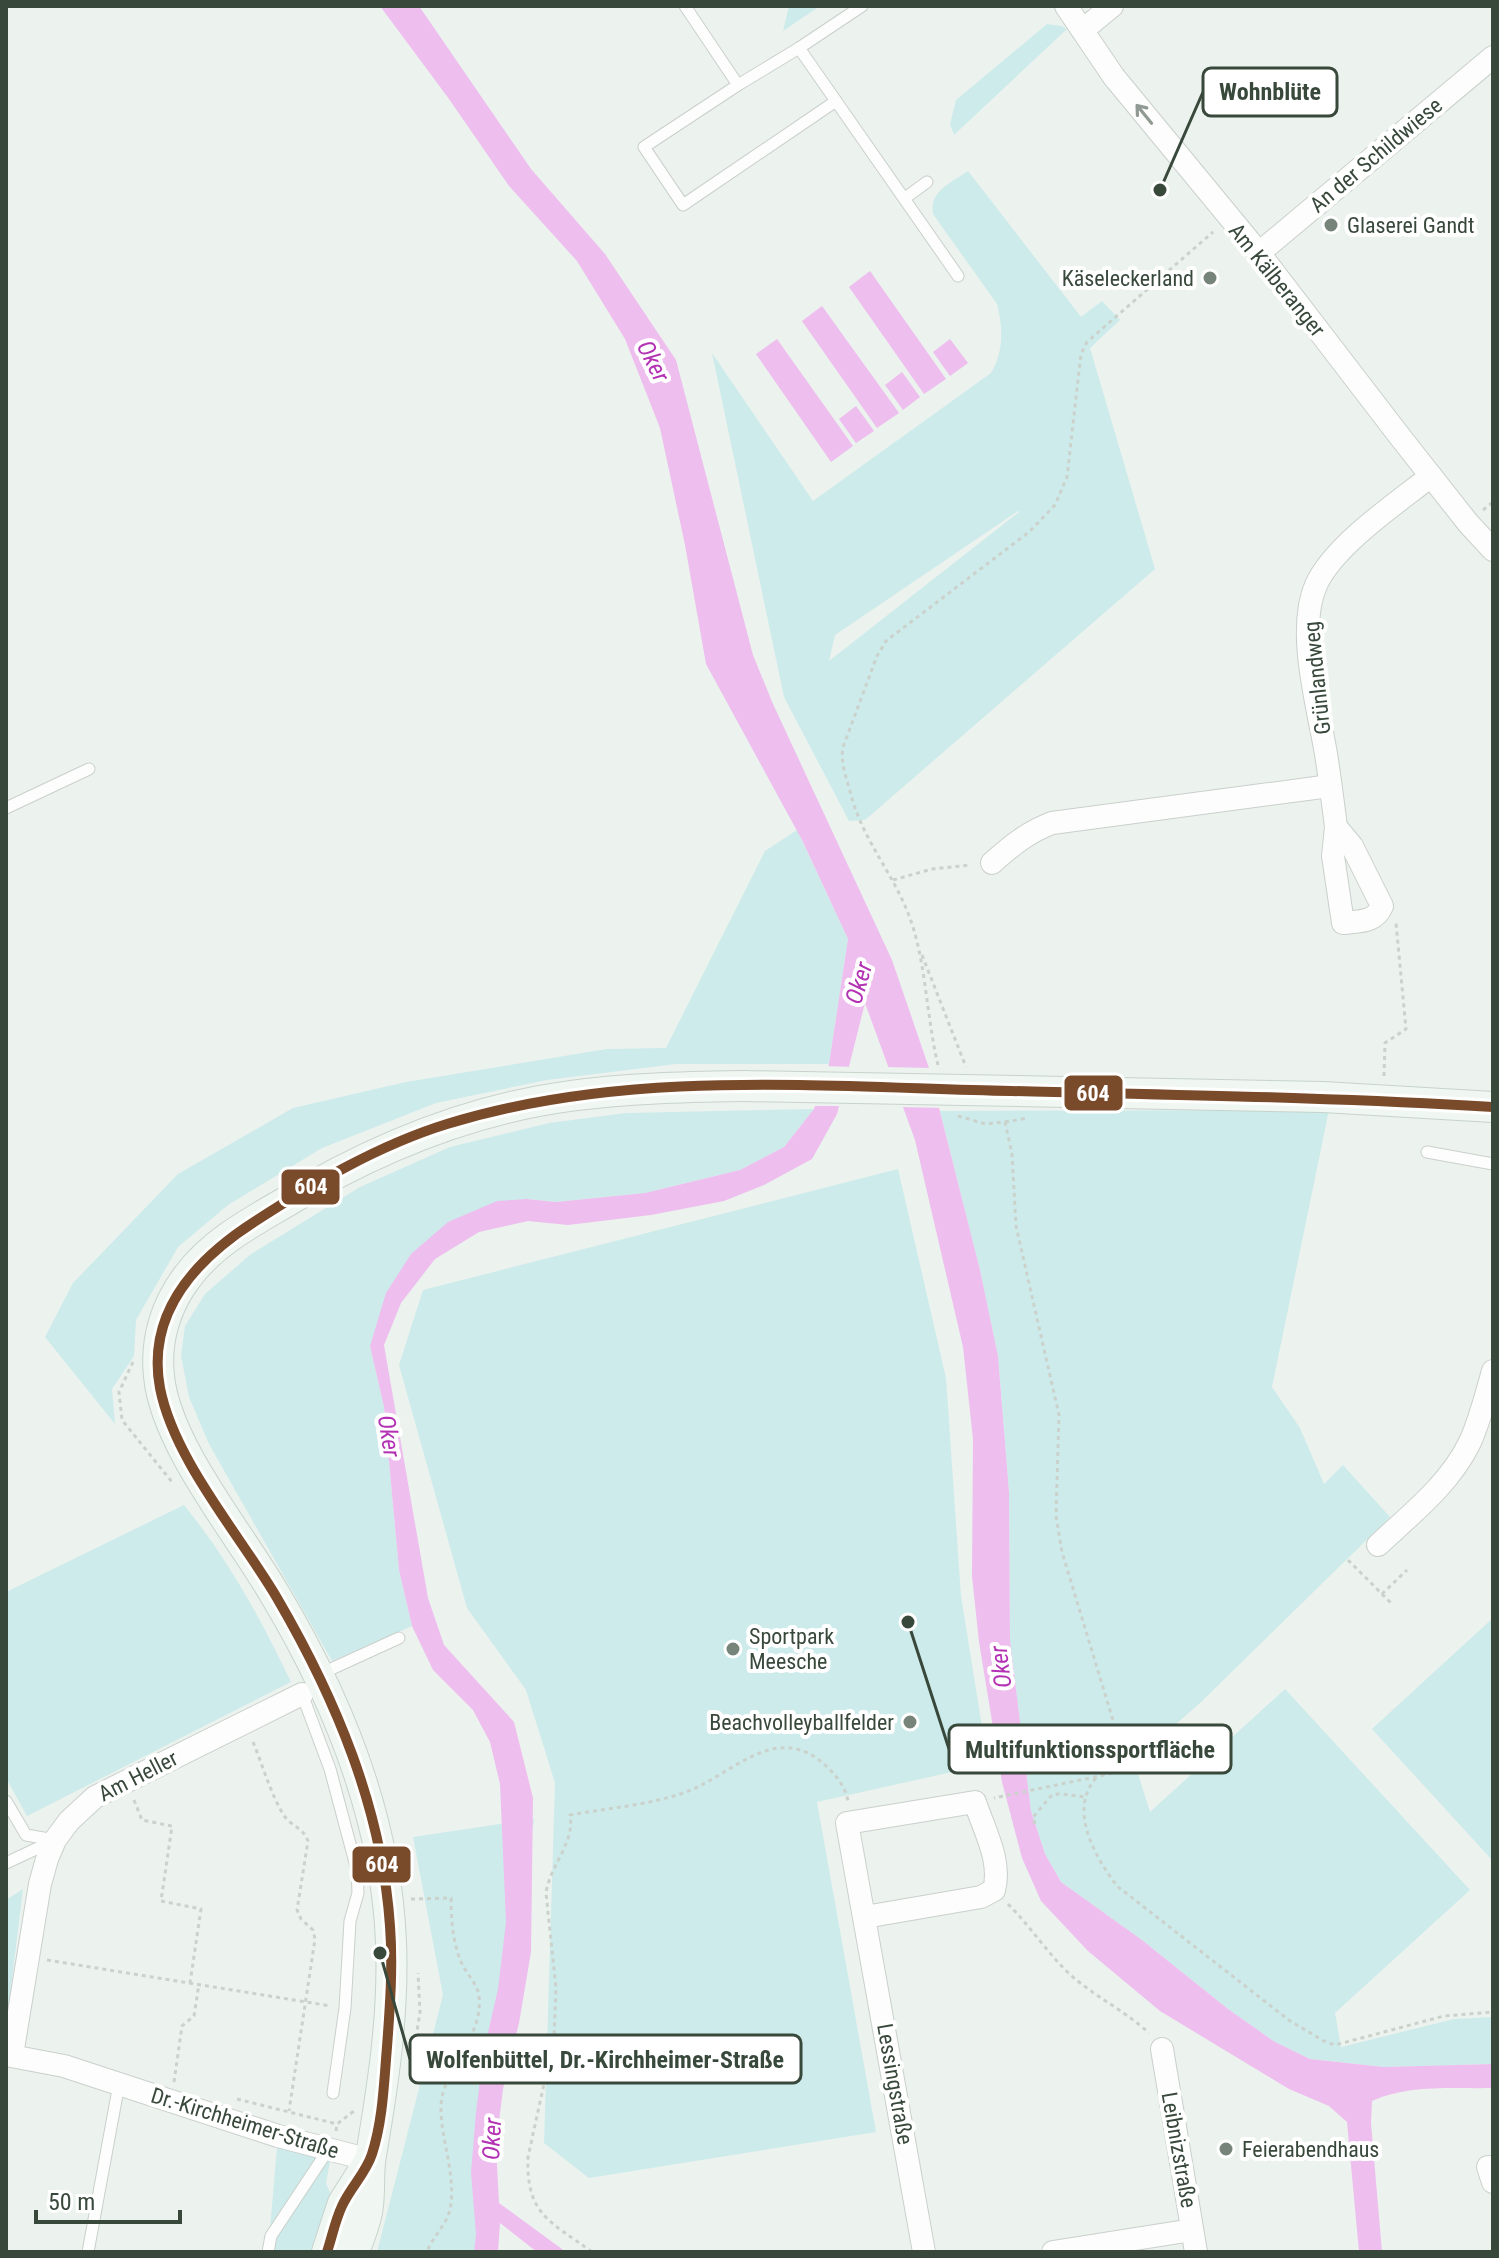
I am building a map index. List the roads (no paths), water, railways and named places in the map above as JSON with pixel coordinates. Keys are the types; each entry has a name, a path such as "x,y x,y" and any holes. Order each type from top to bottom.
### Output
{"main road":[{"path":"354,2252 368,2209 370,2160 386,2064 391,1996 389,1908 381,1858 352,1753 310,1685 280,1602 190,1459 166,1411 158,1372 159,1349 170,1304 181,1285 210,1252 257,1219 347,1167 411,1137 496,1111 569,1096 624,1090 743,1086 962,1093 1323,1097 1493,1107"},
{"path":"327,2252 343,2203 370,2160"}],"street":[{"name":"Am Kälberanger","path":"1066,6 1114,77 1259,253 1431,476 1493,550"},
{"path":"1083,30 1112,6"},
{"name":"An der Schildwiese","path":"1259,253 1493,57"},
{"name":"Grünlandweg","path":"1336,827 1352,846 1382,906 1379,913 1368,921 1343,923 1333,856 1336,827 1313,676 1310,606 1316,585 1344,547 1431,476"},
{"path":"992,863 1035,829 1052,823 1330,786"},
{"path":"1378,1545 1445,1480 1461,1458 1479,1419 1493,1371"},
{"name":"Am Heller","path":"9,2055 40,1884 55,1840 81,1807 125,1781 246,1723 310,1685"},
{"name":"Lessingstraße","path":"865,1917 981,1897 994,1890 996,1865 975,1802 847,1823 924,2252"},
{"name":"Leibnizstraße","path":"1162,2049 1194,2241"},
{"name":"Dr.-Kirchheimer-Straße","path":"9,2055 64,2066 171,2102 370,2160"},
{"path":"1053,2252 1194,2241"}],"lane":[{"path":"685,6 738,85"},
{"path":"836,101 683,205 644,147 862,6"},
{"path":"799,48 958,276"},
{"path":"905,198 927,182"},
{"path":"6,808 89,769"},
{"path":"1427,1152 1493,1164"},
{"path":"333,2093 345,2008 350,1921 358,1893 357,1870 310,1685 399,1638"},
{"path":"6,1801 26,1835 55,1840"},
{"path":"6,1863 55,1840"},
{"name":"Dr.-Kirchheimer-Straße","path":"88,2252 119,2084"},
{"path":"268,2252 271,2236 328,2150"}],"water":[{"name":"Oker","path":"380,6 419,6 531,169 605,254 676,360 753,655 892,960 929,1068 980,1270 998,1356 1009,1492 1010,1640 1031,1811 1045,1854 1061,1882 1142,1940 1228,2009 1275,2042 1310,2059 1384,2067 1493,2064 1493,2088 1416,2090 1372,2101 1371,2123 1382,2252 1359,2252 1347,2122 1329,2106 1289,2089 1160,2011 1088,1951 1041,1901 1022,1858 1002,1782 979,1642 972,1576 973,1439 963,1347 915,1140 865,1003 837,1114 812,1159 764,1185 724,1201 651,1215 568,1225 528,1221 479,1232 435,1259 401,1303 384,1345 428,1598 444,1645 514,1722 533,1798 531,1952 519,2023 503,2089 496,2146 499,2203 566,2252 537,2252 500,2223 498,2252 474,2252 476,2234 471,2173 476,2112 484,2050 498,1989 506,1922 500,1784 490,1742 473,1710 433,1670 412,1626 399,1570 384,1407 370,1346 386,1293 411,1254 448,1222 497,1201 527,1199 556,1202 645,1193 740,1170 784,1147 814,1109 829,1064 848,939 802,840 706,664 660,428 625,339 577,261 509,186"},
{"path":"870,271 946,379 924,394 849,287"},
{"path":"822,306 899,413 877,428 802,321"},
{"path":"777,339 853,446 831,462 756,354"},
{"path":"950,339 968,363 950,376 933,352"},
{"path":"902,372 920,397 903,410 885,385"},
{"path":"856,406 874,431 856,443 839,419"}],"place":[{"name":"Wohnblüte","path":"1160,190"},
{"name":"Glaserei Gandt","path":"1331,225"},
{"name":"Käseleckerland","path":"1210,278"},
{"name":"Multifunktionssportfläche","path":"908,1622"},
{"name":"Sportpark Meesche","path":"733,1649"},
{"name":"Beachvolleyballfelder","path":"910,1722"},
{"name":"Wolfenbüttel, Dr.-Kirchheimer-Straße","path":"380,1953"},
{"name":"Feierabendhaus","path":"1226,2149"}]}
